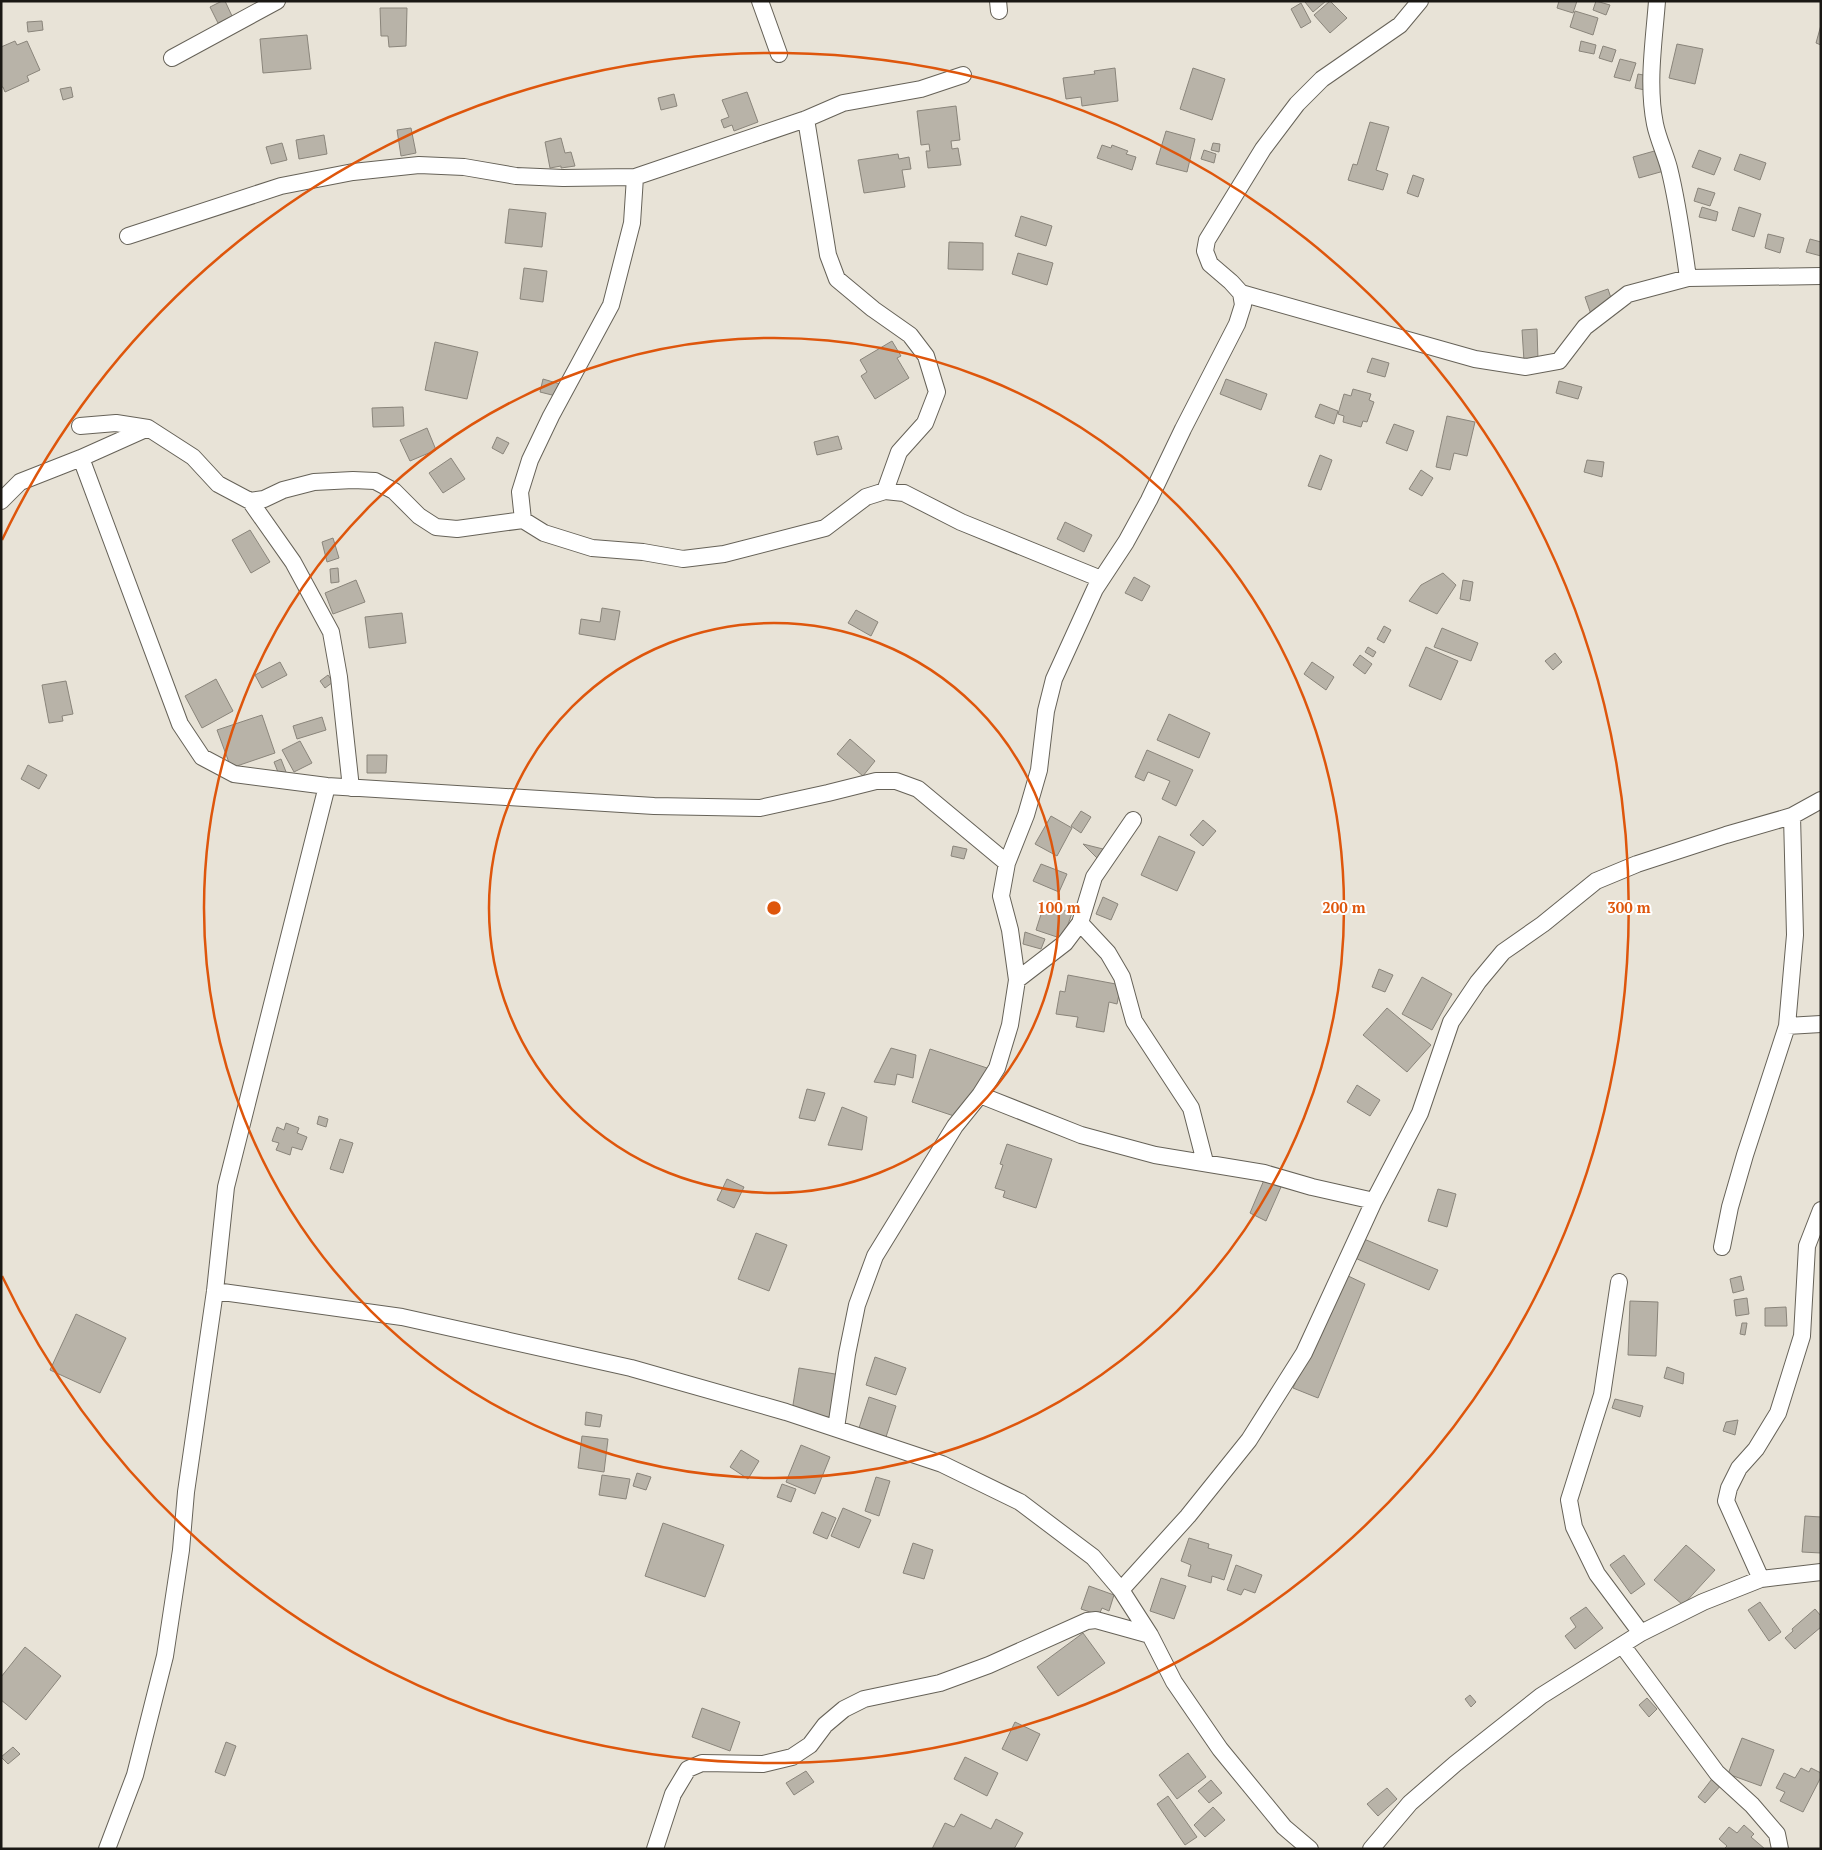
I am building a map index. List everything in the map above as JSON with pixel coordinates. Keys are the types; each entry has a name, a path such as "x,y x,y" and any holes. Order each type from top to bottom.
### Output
{"street":[{"path":"172,58 277,1"},
{"path":"760,1 779,54"},
{"path":"836,1428 847,1354 857,1305 875,1256 955,1126 980,1095 997,1068 1010,1026 1017,980 1010,930 1001,896 1006,864 1026,815 1039,770 1046,711 1054,679 1070,641 1101,579 1126,542 1149,500 1183,428 1237,324 1243,305 1241,294 1231,282 1210,264 1205,251 1206,240 1263,149 1297,104 1322,79 1400,24 1420,1"},
{"path":"1657,1 1652,58 1654,116 1668,167 1688,278"},
{"path":"128,236 281,186 353,172 419,165 464,168 516,176 563,178 635,177 806,119 843,103 921,89 963,75"},
{"path":"806,119 828,255 837,279 873,309 910,335 926,356 936,392 925,423 899,452 885,491"},
{"path":"523,520 520,492 530,460 551,416 611,305 632,223 635,177"},
{"path":"1241,294 1475,359 1526,367 1559,361 1585,327 1628,294 1688,278 1821,276"},
{"path":"80,426 116,423 148,428 193,457 218,484 250,501 293,562 331,632 339,677 351,788"},
{"path":"1,501 20,482 81,458 148,428"},
{"path":"81,458 180,724 202,757 234,774 351,788 654,806 760,808 828,794 876,780 896,781 918,789 1006,864"},
{"path":"250,501 264,499 282,490 314,482 375,481 394,491 419,516 436,527 456,529 523,520 544,533 592,548 642,552 683,560 724,554 825,528 866,498 885,491 904,493 961,522 1101,579"},
{"path":"107,1849 135,1775 165,1656 215,1291 226,1188 327,786"},
{"path":"1121,1590 1188,1516 1249,1440 1304,1353 1374,1202 1420,1112 1451,1022 1478,982 1503,952 1543,924 1596,881 1637,864 1792,816 1821,801"},
{"path":"1722,1247 1730,1207 1745,1155 1787,1026 1795,935 1792,816"},
{"path":"1017,980 1064,943 1080,923 1094,877 1133,820"},
{"path":"1080,923 1108,953 1122,977 1134,1021 1191,1108 1205,1162"},
{"path":"1787,1026 1821,1024"},
{"path":"980,1095 1081,1135 1155,1155 1264,1173 1374,1202"},
{"path":"1761,1579 1726,1501 1729,1488 1739,1468 1756,1449 1778,1413 1802,1336 1807,1246 1821,1210"},
{"path":"1619,1282 1602,1395 1569,1500 1574,1527 1597,1574 1641,1633"},
{"path":"215,1291 402,1317 631,1368 836,1428 942,1464 1020,1502 1093,1557 1121,1590 1150,1635 1174,1682 1220,1749 1284,1827 1310,1849"},
{"path":"1371,1849 1410,1803 1455,1764 1541,1696 1641,1633 1703,1602 1761,1579 1821,1572"},
{"path":"655,1849 673,1794 688,1769 702,1763 763,1764 792,1757 810,1745 825,1725 844,1709 864,1699 940,1683 989,1665 1087,1621 1096,1620 1150,1635"},
{"path":"1622,1645 1717,1773 1752,1805 1776,1834 1780,1849"}],"building":[{"path":"225,1 232,16 218,23 210,7"},
{"path":"1306,1 1326,1 1313,12"},
{"path":"1330,1 1347,18 1330,33 1314,15"},
{"path":"1559,1 1577,1 1573,13 1557,8"},
{"path":"1596,1 1610,5 1606,15 1593,10"},
{"path":"1301,3 1311,22 1301,28 1291,9"},
{"path":"380,8 407,8 406,46 389,47 388,36 381,36"},
{"path":"1575,11 1598,18 1593,35 1570,27"},
{"path":"42,21 43,30 28,32 27,22"},
{"path":"1821,25 1821,45 1816,43"},
{"path":"307,35 311,69 263,73 260,39"},
{"path":"15,41 17,45 27,41 40,70 27,76 29,81 5,92 3,87 1,87 1,47"},
{"path":"1581,41 1596,45 1594,54 1579,51"},
{"path":"1677,44 1703,49 1695,84 1669,78"},
{"path":"1603,46 1616,50 1612,62 1599,58"},
{"path":"1620,59 1636,63 1630,81 1614,77"},
{"path":"1115,68 1118,101 1082,106 1081,97 1066,99 1063,78 1095,74 1094,71"},
{"path":"1193,68 1225,79 1212,120 1180,109"},
{"path":"1638,74 1649,76 1645,90 1635,88"},
{"path":"71,87 73,97 63,100 60,89"},
{"path":"747,92 758,122 734,131 732,125 724,128 721,120 729,117 722,100"},
{"path":"674,94 677,106 661,110 658,98"},
{"path":"956,106 960,140 951,141 952,149 958,148 961,165 928,168 926,151 930,151 929,144 921,145 917,111"},
{"path":"1370,122 1389,127 1376,170 1388,174 1383,190 1348,180 1353,164 1357,165"},
{"path":"411,128 416,153 401,156 397,130"},
{"path":"1166,131 1195,139 1187,172 1156,164"},
{"path":"324,135 327,154 299,159 296,140"},
{"path":"561,138 565,153 571,152 575,166 550,168 545,142"},
{"path":"282,143 287,160 271,164 266,147"},
{"path":"1213,143 1220,144 1219,152 1211,150"},
{"path":"1102,145 1111,148 1112,145 1128,151 1126,154 1136,157 1132,170 1097,158"},
{"path":"1204,150 1216,154 1214,163 1201,159"},
{"path":"1658,150 1664,171 1639,178 1633,157"},
{"path":"1699,150 1721,158 1714,175 1692,167"},
{"path":"898,154 899,159 909,157 911,169 902,170 905,187 864,193 858,160"},
{"path":"1740,154 1766,163 1760,180 1734,170"},
{"path":"1413,175 1424,179 1418,197 1407,193"},
{"path":"1698,188 1715,193 1710,206 1694,201"},
{"path":"1702,207 1718,212 1716,221 1699,217"},
{"path":"1739,207 1761,214 1754,237 1732,230"},
{"path":"509,209 546,213 542,247 505,243"},
{"path":"1021,216 1052,226 1046,246 1015,236"},
{"path":"1768,234 1784,238 1780,253 1765,248"},
{"path":"1810,239 1821,242 1821,256 1806,252"},
{"path":"949,242 983,243 983,270 948,269"},
{"path":"1018,253 1053,263 1047,285 1012,274"},
{"path":"524,268 547,271 543,302 520,299"},
{"path":"1608,289 1616,313 1593,320 1585,297"},
{"path":"1537,329 1538,360 1524,361 1522,330"},
{"path":"892,341 901,356 897,358 909,378 875,399 861,376 867,372 860,360"},
{"path":"435,342 478,352 467,399 425,390"},
{"path":"1372,358 1389,363 1385,377 1367,372"},
{"path":"543,379 560,384 556,396 540,392"},
{"path":"1226,379 1267,394 1261,410 1220,394"},
{"path":"1559,381 1582,387 1578,399 1556,393"},
{"path":"1353,389 1371,394 1369,400 1374,402 1367,422 1363,421 1361,427 1343,422 1344,416 1338,414 1344,394 1351,396"},
{"path":"1320,404 1338,411 1334,424 1315,417"},
{"path":"403,407 404,426 373,427 372,408"},
{"path":"1447,416 1475,422 1467,456 1454,453 1450,470 1436,467"},
{"path":"1394,424 1414,431 1407,451 1386,443"},
{"path":"427,428 436,450 410,461 400,440"},
{"path":"838,436 842,449 817,455 814,442"},
{"path":"497,437 509,443 503,454 492,448"},
{"path":"1320,455 1332,460 1321,490 1308,486"},
{"path":"451,458 465,479 443,493 429,473"},
{"path":"1587,460 1604,462 1602,477 1584,472"},
{"path":"1421,470 1433,478 1422,496 1409,489"},
{"path":"1065,522 1092,535 1084,552 1057,539"},
{"path":"250,530 270,562 251,573 232,540"},
{"path":"333,538 339,558 327,562 322,542"},
{"path":"338,568 339,582 331,583 330,569"},
{"path":"1443,573 1456,585 1437,614 1409,601 1421,585"},
{"path":"1134,577 1150,586 1142,601 1125,593"},
{"path":"356,580 365,602 333,614 325,593"},
{"path":"1463,580 1473,582 1470,601 1460,599"},
{"path":"602,608 620,611 615,640 579,634 581,619 600,622"},
{"path":"856,610 878,622 871,636 848,623"},
{"path":"402,613 406,643 369,648 365,617"},
{"path":"1384,626 1391,630 1384,643 1377,639"},
{"path":"1442,628 1478,643 1471,661 1434,647"},
{"path":"1368,647 1376,652 1373,657 1365,652"},
{"path":"1426,647 1458,661 1441,700 1409,686"},
{"path":"1555,653 1562,662 1553,670 1545,661"},
{"path":"1360,655 1372,664 1365,674 1353,665"},
{"path":"280,662 287,675 262,688 255,675"},
{"path":"1312,662 1334,677 1326,690 1304,674"},
{"path":"328,675 333,682 325,688 320,681"},
{"path":"216,679 233,711 202,728 185,696"},
{"path":"66,681 73,714 62,716 63,721 49,723 42,685"},
{"path":"1169,714 1210,733 1199,758 1157,740"},
{"path":"262,715 275,753 231,768 217,730"},
{"path":"322,717 326,730 297,739 293,726"},
{"path":"850,739 875,761 863,776 837,754"},
{"path":"300,741 312,763 294,772 282,750"},
{"path":"1147,750 1193,770 1176,806 1162,799 1170,781 1148,772 1144,781 1135,777"},
{"path":"367,755 387,755 386,773 367,773"},
{"path":"281,759 288,777 281,780 274,762"},
{"path":"28,765 47,775 39,789 21,779"},
{"path":"1081,811 1091,817 1081,833 1071,826"},
{"path":"1051,816 1072,828 1057,856 1035,844"},
{"path":"1203,820 1216,831 1203,846 1190,835"},
{"path":"1159,836 1195,852 1177,891 1141,875"},
{"path":"1083,844 1107,850 1100,861"},
{"path":"953,846 967,849 964,859 951,856"},
{"path":"1041,864 1067,874 1059,892 1033,881"},
{"path":"1103,897 1118,904 1111,920 1096,914"},
{"path":"1044,905 1072,913 1063,939 1036,930"},
{"path":"1025,932 1045,939 1041,949 1023,944"},
{"path":"1379,969 1393,975 1385,992 1372,987"},
{"path":"1068,975 1121,985 1117,1004 1109,1002 1104,1032 1076,1027 1078,1017 1056,1014 1060,991 1065,992"},
{"path":"1422,977 1452,994 1432,1030 1402,1014"},
{"path":"1387,1008 1431,1045 1407,1072 1363,1035"},
{"path":"891,1048 916,1055 913,1078 897,1074 895,1085 874,1082"},
{"path":"930,1049 987,1068 969,1121 912,1102"},
{"path":"1357,1085 1380,1100 1370,1116 1347,1102"},
{"path":"807,1089 825,1093 815,1121 799,1118"},
{"path":"842,1107 867,1117 862,1150 828,1145"},
{"path":"319,1116 328,1119 326,1127 317,1124"},
{"path":"286,1123 299,1128 297,1133 307,1137 302,1150 292,1147 290,1155 276,1150 279,1143 272,1141 277,1127 284,1130"},
{"path":"340,1139 353,1143 343,1173 330,1169"},
{"path":"1007,1144 1052,1159 1036,1208 1003,1197 1005,1191 995,1188 1003,1165 1000,1164"},
{"path":"727,1179 744,1187 734,1208 717,1200"},
{"path":"1264,1180 1281,1187 1266,1221 1250,1213"},
{"path":"1438,1189 1456,1194 1447,1227 1428,1221"},
{"path":"756,1233 787,1245 769,1291 738,1279"},
{"path":"1364,1239 1438,1270 1429,1290 1355,1258"},
{"path":"1344,1274 1365,1284 1318,1398 1293,1388"},
{"path":"1741,1276 1744,1290 1733,1293 1730,1279"},
{"path":"1747,1298 1749,1314 1736,1316 1734,1300"},
{"path":"1630,1301 1658,1302 1656,1356 1628,1355"},
{"path":"1786,1307 1787,1326 1765,1326 1765,1308"},
{"path":"76,1314 126,1338 100,1393 50,1370"},
{"path":"1742,1323 1747,1323 1745,1335 1740,1334"},
{"path":"875,1357 906,1368 896,1395 866,1385"},
{"path":"1667,1367 1684,1373 1683,1384 1664,1378"},
{"path":"799,1368 841,1375 834,1418 792,1411"},
{"path":"869,1397 896,1406 885,1440 858,1431"},
{"path":"1615,1399 1643,1406 1640,1417 1612,1408"},
{"path":"586,1412 602,1415 600,1427 585,1425"},
{"path":"1738,1420 1735,1435 1723,1431 1726,1422"},
{"path":"582,1436 608,1439 604,1472 578,1468"},
{"path":"801,1445 830,1457 815,1494 786,1482"},
{"path":"741,1450 759,1461 748,1479 730,1467"},
{"path":"637,1473 651,1477 646,1490 633,1486"},
{"path":"602,1475 630,1479 626,1499 599,1495"},
{"path":"876,1477 890,1481 879,1516 865,1511"},
{"path":"782,1484 796,1489 791,1502 777,1497"},
{"path":"843,1508 871,1520 859,1548 831,1536"},
{"path":"822,1512 836,1518 827,1539 813,1533"},
{"path":"1805,1516 1821,1517 1821,1553 1802,1552"},
{"path":"663,1523 724,1545 705,1597 645,1576"},
{"path":"1189,1538 1209,1544 1208,1548 1232,1555 1224,1580 1212,1576 1211,1583 1188,1576 1191,1565 1181,1561"},
{"path":"913,1543 933,1550 924,1579 903,1573"},
{"path":"1686,1545 1715,1570 1683,1605 1654,1580"},
{"path":"1624,1555 1645,1584 1631,1594 1610,1565"},
{"path":"1236,1565 1262,1575 1255,1593 1244,1589 1241,1595 1227,1590"},
{"path":"1161,1578 1186,1586 1174,1619 1150,1611"},
{"path":"1089,1586 1114,1595 1109,1611 1102,1608 1099,1615 1081,1609"},
{"path":"1760,1602 1781,1632 1769,1641 1748,1610"},
{"path":"1586,1607 1603,1628 1575,1649 1565,1636 1576,1627 1570,1618"},
{"path":"1815,1609 1821,1616 1821,1627 1795,1649 1785,1638 1793,1631 1792,1629"},
{"path":"1083,1633 1105,1663 1058,1696 1037,1667"},
{"path":"25,1647 61,1676 26,1720 1,1700 1,1677"},
{"path":"1470,1695 1476,1702 1471,1707 1465,1699"},
{"path":"1647,1698 1657,1709 1649,1717 1639,1705"},
{"path":"702,1708 740,1722 730,1751 692,1737"},
{"path":"1015,1722 1040,1734 1027,1761 1002,1749"},
{"path":"1742,1738 1774,1750 1761,1786 1728,1774"},
{"path":"226,1742 236,1746 225,1776 215,1772"},
{"path":"13,1747 20,1754 8,1764 1,1757"},
{"path":"1188,1753 1206,1777 1177,1799 1159,1775"},
{"path":"965,1757 998,1773 987,1796 954,1779"},
{"path":"1801,1768 1809,1772 1811,1768 1821,1773 1821,1777 1803,1812 1780,1801 1785,1792 1776,1788 1784,1773 1795,1778"},
{"path":"806,1771 814,1782 794,1795 786,1783"},
{"path":"1715,1775 1723,1783 1705,1803 1698,1797"},
{"path":"1211,1780 1222,1793 1209,1803 1198,1791"},
{"path":"1387,1788 1397,1799 1378,1816 1367,1804"},
{"path":"1168,1796 1197,1837 1185,1845 1157,1804"},
{"path":"1213,1807 1225,1820 1205,1837 1194,1825"},
{"path":"961,1814 991,1829 996,1819 1023,1833 1014,1849 932,1849 945,1823 954,1827"},
{"path":"1744,1825 1754,1834 1751,1837 1765,1849 1724,1849 1727,1846 1719,1839 1729,1827 1737,1833"}]}
